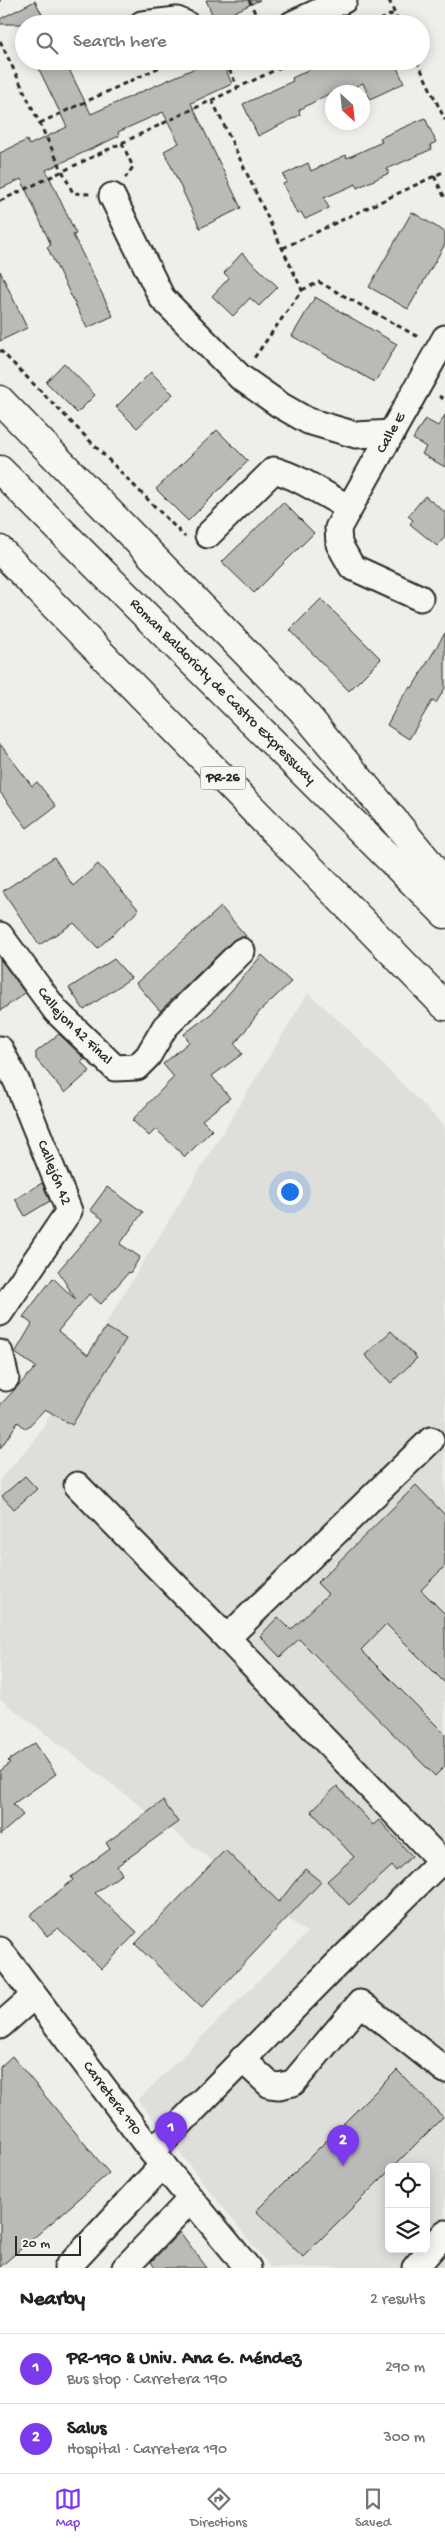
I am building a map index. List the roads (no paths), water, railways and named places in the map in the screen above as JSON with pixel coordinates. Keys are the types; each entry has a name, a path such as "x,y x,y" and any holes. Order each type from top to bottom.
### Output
{"highway":[{"path":"0,400 302,710 425,858 445,886"},
{"name":"Roman Baldorioty de Castro Expressway","path":"0,470 445,914"},
{"name":"PR-26","path":"0,550 445,1006"},
{"path":"0,567 36,587"}],"street":[{"path":"312,15 344,0"},
{"path":"112,196 162,298 240,377 308,421 356,435 392,433"},
{"name":"Calle E","path":"344,518 442,343"},
{"path":"208,535 274,470 295,476 327,497 344,518 339,544 352,567 420,598"},
{"name":"Callejon 42 Final","path":"0,935 56,1010 114,1068 137,1067 148,1056 165,1027 242,951"},
{"name":"Callejón 42","path":"0,1049 17,1082 69,1211 0,1313"},
{"path":"0,1353 6,1378"},
{"path":"227,1638 431,1440"},
{"path":"67,2268 157,2158 242,2059 443,1863 77,1485"},
{"name":"Carretera 190","path":"0,1950 157,2158 248,2268"},
{"path":"0,2026 34,1996"},
{"path":"242,2059 270,2085 287,2086 293,2083 360,2003 445,2070"},
{"path":"126,2268 191,2199"},
{"path":"415,2268 445,2233"}],"place":[{"name":"PR-190 & Univ. Ana G. Méndez","path":"171,2153"},
{"name":"Salus","path":"343,2166"}]}
